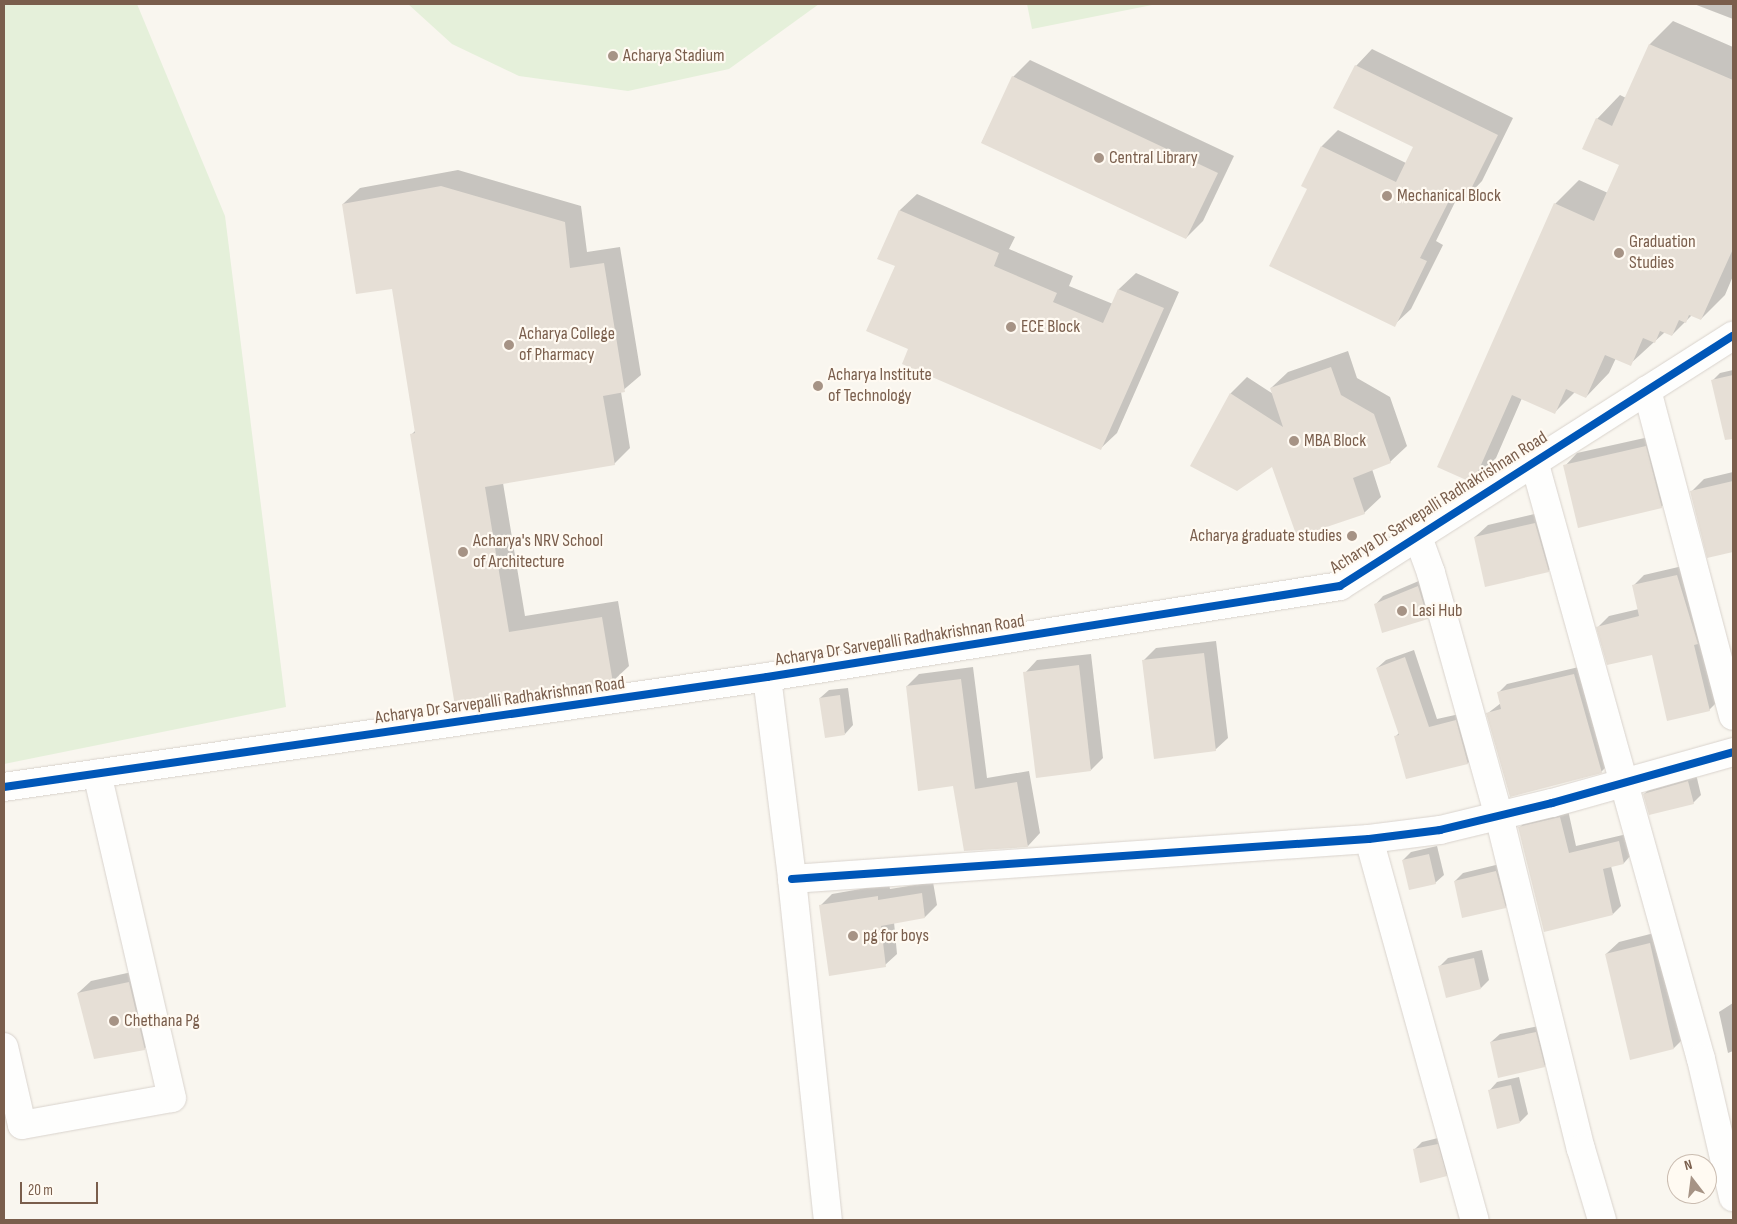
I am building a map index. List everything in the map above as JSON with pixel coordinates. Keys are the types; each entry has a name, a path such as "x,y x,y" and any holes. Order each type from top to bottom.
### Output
{"street":[{"name":"Acharya Dr Sarvepalli Radhakrishnan Road","path":"4,787 767,678 1340,586 1733,336"},
{"path":"1647,390 1733,716"},
{"path":"1534,462 1701,1059 1733,1197"},
{"path":"1418,537 1431,573 1499,816 1581,1149 1602,1220"},
{"path":"767,678 792,879 828,1220"},
{"path":"792,879 1369,839 1440,830 1499,816 1733,752"},
{"path":"4,1047 22,1125 172,1098 97,774"},
{"path":"1369,839 1475,1220"}],"green space":[{"path":"4,4 137,4 225,216 286,707 4,764"},
{"name":"Acharya Stadium","path":"408,4 819,4 729,69 628,91 519,76 452,44"},
{"path":"1027,4 1157,4 1032,29"}],"building":[{"name":"Graduation Studies","path":"1649,44 1733,80 1733,249 1701,320 1689,315 1686,323 1679,320 1672,336 1660,331 1655,343 1643,338 1631,366 1605,355 1586,398 1566,389 1555,414 1512,395 1473,483 1437,467 1554,203 1594,221 1619,165 1582,149 1596,118 1612,126"},
{"name":"Mechanical Block","path":"1355,65 1498,135 1466,199 1453,193 1420,258 1427,261 1395,327 1269,266 1307,189 1301,186 1321,146 1396,182 1413,147 1333,108"},
{"name":"Central Library","path":"1012,76 1218,173 1186,239 981,143"},
{"path":"441,186 565,222 570,268 604,263 625,392 603,396 615,465 485,487 509,632 602,617 613,683 455,706 410,434 415,433 392,289 356,294 342,204"},
{"name":"ECE Block","path":"899,210 999,253 994,266 1057,293 1053,302 1103,323 1118,289 1164,308 1101,450 902,364 908,349 866,331 895,266 877,259"},
{"name":"MBA Block","path":"1331,367 1341,395 1374,414 1391,463 1353,478 1365,514 1297,537 1272,467 1237,491 1190,466 1230,393 1283,427 1270,388"},
{"path":"1733,375 1733,439 1725,440 1711,380"},
{"path":"1646,446 1662,508 1578,528 1563,465"},
{"path":"1733,481 1733,552 1707,558 1690,491"},
{"path":"1535,523 1549,572 1485,587 1474,537"},
{"path":"1677,575 1698,644 1694,645 1710,711 1667,721 1652,655 1607,665 1596,627 1639,616 1632,585"},
{"name":"Lasi Hub","path":"1418,586 1428,619 1382,633 1374,604"},
{"path":"1204,653 1216,751 1154,759 1142,660"},
{"path":"1405,657 1429,727 1456,720 1468,764 1406,779 1394,736 1399,735 1376,668"},
{"path":"1079,665 1091,771 1036,778 1023,672"},
{"path":"1574,674 1602,773 1510,797 1486,713 1501,709 1497,692"},
{"path":"961,679 975,789 1017,782 1028,847 964,851 953,786 918,791 906,686"},
{"path":"840,695 845,735 825,738 819,698"},
{"path":"1688,781 1694,804 1649,815 1643,794"},
{"path":"1560,817 1569,853 1619,841 1624,864 1603,869 1613,915 1544,932 1518,827"},
{"path":"1429,854 1436,884 1409,890 1402,860"},
{"path":"1496,871 1506,908 1462,918 1454,881"},
{"name":"pg for boys","path":"922,893 925,918 881,926 886,967 829,976 819,905 878,896 878,900"},
{"path":"1650,943 1674,1049 1630,1060 1605,954"},
{"path":"1474,958 1481,989 1446,998 1438,966"},
{"name":"Chethana Pg","path":"129,982 145,1050 94,1059 77,993"},
{"path":"1536,1032 1545,1067 1498,1078 1490,1042"},
{"path":"1511,1085 1520,1123 1497,1129 1488,1090"},
{"path":"1438,1144 1447,1176 1420,1183 1413,1149"}],"cycle path":[{"path":"4,787 767,677 1340,586 1733,336"},
{"path":"792,879 1369,839 1440,830 1552,803 1733,752"}],"place":[{"name":"Acharya Stadium","path":"613,56"},
{"name":"Central Library","path":"1099,158"},
{"name":"Mechanical Block","path":"1387,196"},
{"name":"Graduation Studies","path":"1619,253"},
{"name":"ECE Block","path":"1011,327"},
{"name":"Acharya College of Pharmacy","path":"509,345"},
{"name":"Acharya Institute of Technology","path":"818,386"},
{"name":"MBA Block","path":"1294,441"},
{"name":"Acharya graduate studies","path":"1352,536"},
{"name":"Acharya's NRV School of Architecture","path":"463,552"},
{"name":"Lasi Hub","path":"1402,611"},
{"name":"pg for boys","path":"853,936"},
{"name":"Chethana Pg","path":"114,1021"}]}
